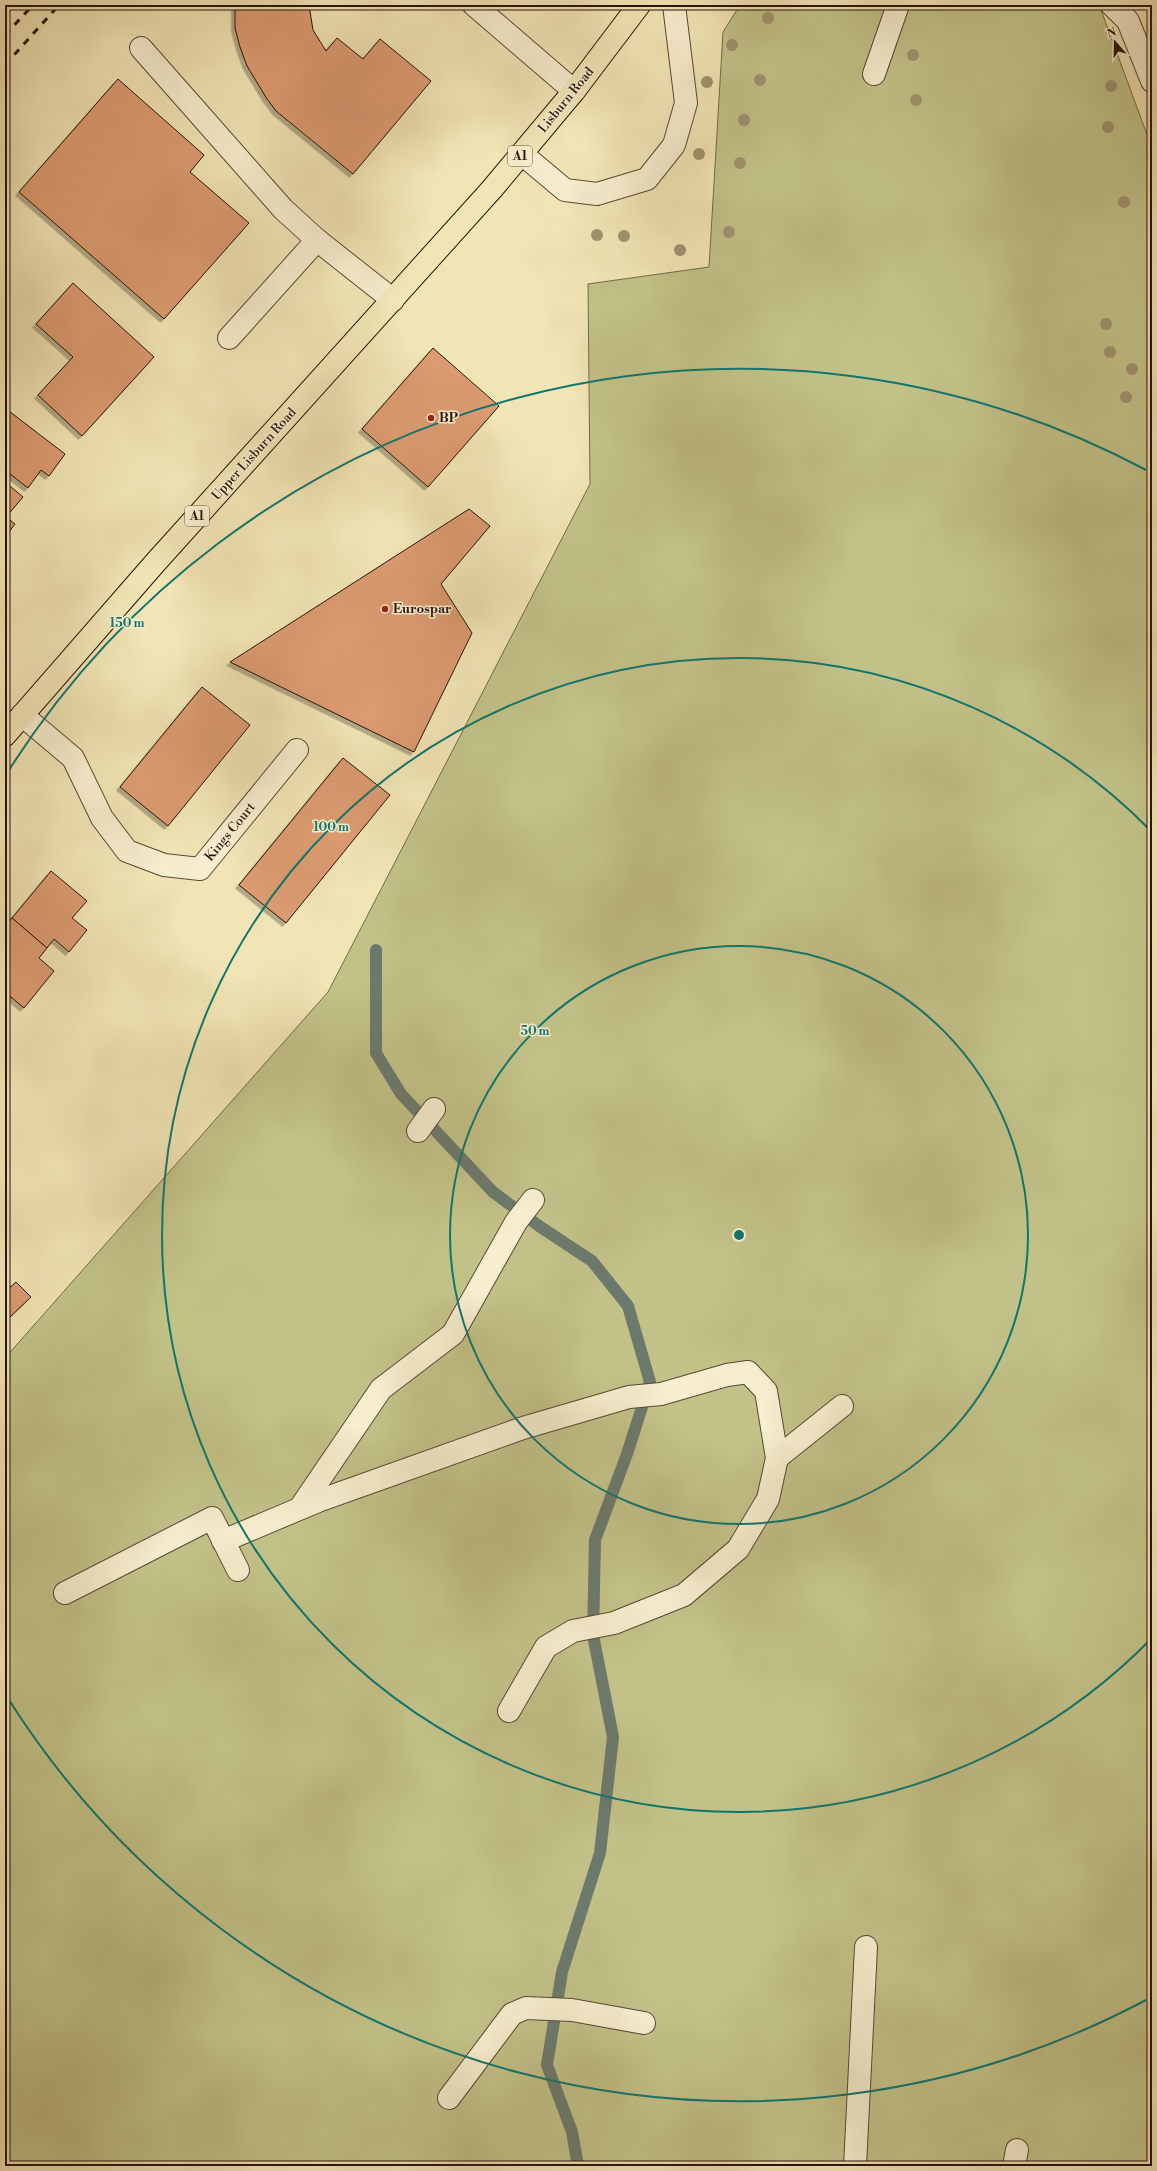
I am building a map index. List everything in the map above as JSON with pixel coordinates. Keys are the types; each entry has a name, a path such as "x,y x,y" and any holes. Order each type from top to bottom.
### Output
{"main road":[{"name":"Lisburn Road","path":"393,300 522,154 574,91 639,5"},
{"name":"Upper Lisburn Road","path":"5,735 155,563 393,300"}],"street":[{"path":"474,5 574,91"},
{"path":"522,154 565,190 597,194 647,179 674,145 686,102 674,5"},
{"path":"874,74 898,5"},
{"path":"1112,5 1128,21 1152,81"},
{"path":"141,48 283,209 317,240 393,300"},
{"path":"229,338 317,240"},
{"name":"Kings Court","path":"22,716 73,758 102,818 127,851 171,866 200,870 296,750"},
{"path":"418,1131 434,1109"},
{"path":"300,1508 381,1389 453,1334 516,1222 533,1200"},
{"path":"223,1541 300,1508 523,1428 629,1397 661,1394 727,1375 748,1372 766,1391 777,1458 768,1499 738,1548 684,1595 614,1623 573,1631 546,1646 509,1711"},
{"path":"777,1458 842,1406"},
{"path":"65,1592 212,1518 238,1570"},
{"path":"855,2166 866,1947"},
{"path":"449,2098 512,2014 526,2008 572,2010 644,2022"}],"green space":[{"path":"740,5 1096,5 1101,10 1152,148 1152,2166 5,2166 5,1683 9,1677 5,1673 5,1358 328,992 590,484 588,284 709,267 723,32"}],"building":[{"path":"235,5 309,5 313,30 326,51 337,38 363,59 380,39 431,81 353,174 276,111 267,99 247,66 240,47 235,28"},
{"path":"118,79 204,155 190,172 249,223 164,319 19,192"},
{"path":"73,283 154,357 82,436 38,395 73,357 36,324"},
{"name":"BP","path":"433,348 499,406 428,487 362,429"},
{"path":"5,408 65,454 49,476 41,470 28,488 5,470"},
{"path":"5,482 23,497 6,517 15,524 5,537"},
{"name":"Eurospar","path":"469,509 490,526 441,584 472,633 414,752 230,662"},
{"path":"202,687 250,725 168,826 120,787"},
{"path":"343,758 390,795 286,923 239,885"},
{"path":"51,871 87,901 72,918 87,930 69,952 54,939 47,948 12,918"},
{"path":"12,918 47,948 39,958 54,971 24,1008 5,992 5,926"},
{"path":"16,1282 31,1297 8,1319 5,1316 5,1292"}],"waterway":[{"path":"376,950 376,1053 401,1094 493,1192 539,1226 592,1261 628,1306 650,1382 627,1454 595,1540 593,1635 613,1737 600,1853 562,1972 547,2065 572,2132 578,2166"}],"railway":[{"path":"5,35 33,5"},
{"path":"5,65 59,5"}],"place":[{"name":"BP","path":"431,418"},
{"name":"Eurospar","path":"385,609"}]}
